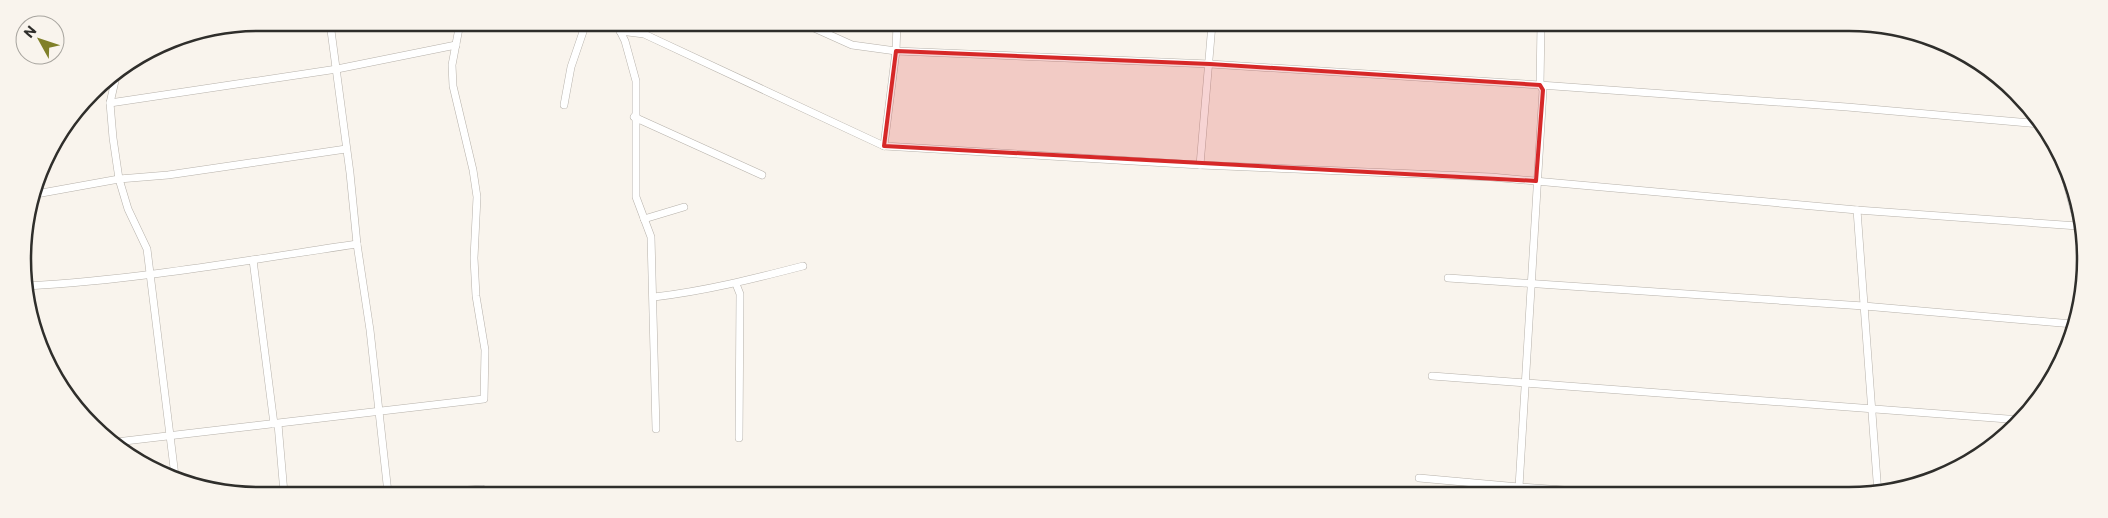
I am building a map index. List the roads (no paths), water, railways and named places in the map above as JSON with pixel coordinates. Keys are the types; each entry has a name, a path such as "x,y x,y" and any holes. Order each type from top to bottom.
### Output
{"street":[{"path":"331,31 387,487"},
{"path":"122,441 484,398 485,350 476,296 474,258 477,197 473,170 453,86 452,65 459,31"},
{"path":"564,105 571,67 583,31"},
{"path":"620,31 625,41 636,81 634,117 636,197 651,237 656,428"},
{"path":"620,31 644,34 884,146 1200,165 1481,176 2075,229"},
{"path":"821,31 852,45 896,51 1210,64 1847,107 2032,123"},
{"path":"884,146 897,31"},
{"path":"1200,165 1212,31"},
{"path":"1419,478 1520,487 1533,284 1536,182 1543,90 1540,85 1541,31"},
{"path":"110,103 337,69 456,45"},
{"path":"115,83 110,103 119,179 130,214 145,242 174,470"},
{"path":"634,117 762,175"},
{"path":"41,193 119,179 177,174 346,149"},
{"path":"644,219 684,207"},
{"path":"1857,210 1877,485"},
{"path":"33,286 86,283 150,275 357,244"},
{"path":"252,260 283,487"},
{"path":"654,297 691,293 736,284 802,266"},
{"path":"1448,278 1864,306 2067,324"},
{"path":"736,284 740,294 739,438"},
{"path":"1432,376 2011,419"}]}
